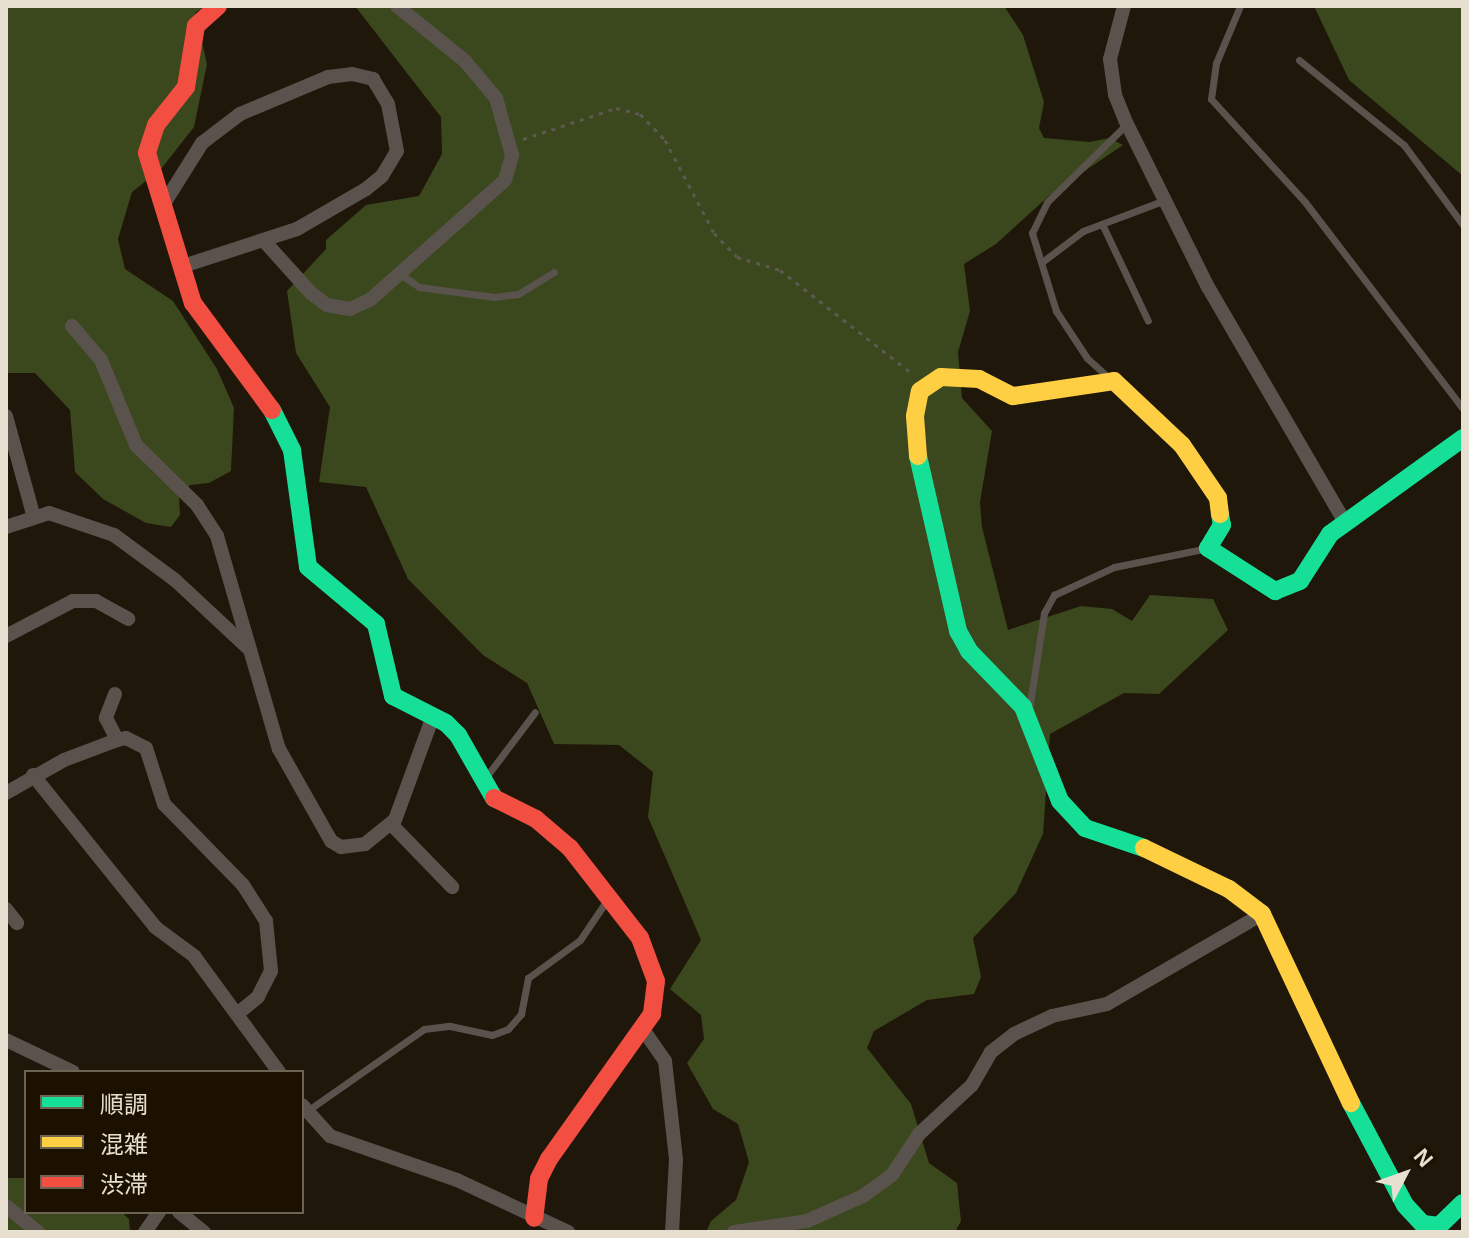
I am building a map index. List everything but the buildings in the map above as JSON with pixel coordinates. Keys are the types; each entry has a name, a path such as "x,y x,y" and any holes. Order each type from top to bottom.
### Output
{"street":[{"path":"218,6 196,26 186,87 149,139 151,169 165,202 200,317 283,425 292,450 308,567 376,624 386,650 385,672 393,696 433,716 458,735 480,784 490,796 555,833 649,956 656,1001 642,1028 549,1159 539,1179 534,1218"},
{"path":"265,242 300,284 337,308 371,299 505,180 512,162 510,144 496,98 482,78 397,6"},
{"path":"1124,6 1110,59 1115,95 1127,124 1208,287 1345,522"},
{"path":"165,202 197,149 226,122 328,77 352,74 373,79 394,124 392,162 353,198 265,242 183,266"},
{"path":"72,326 101,360 136,445 197,505 217,536 279,749 331,841 352,848 391,824 433,716"},
{"path":"1463,438 1330,534 1300,581 1284,591 1266,586 1235,560 1208,548 1222,525 1218,498 1182,445 1114,381 1013,396 968,376 941,377 927,385 917,397 914,434 953,591 958,631 969,651 1014,694 1027,716 1051,786 1085,828 1165,856 1229,889 1262,914 1373,1150 1405,1205 1423,1224 1439,1226 1463,1203"},
{"path":"6,416 33,514"},
{"path":"6,527 33,514 63,515 114,535 175,580 248,649"},
{"path":"6,636 73,601 96,601 128,619"},
{"path":"115,694 106,718 117,740"},
{"path":"6,793 33,775 117,740 126,738 146,748 164,804 243,885 266,921 271,971 258,997 237,1014"},
{"path":"33,775 155,927 194,956 278,1070"},
{"path":"391,824 452,887"},
{"path":"6,909 17,923"},
{"path":"734,1232 807,1221 863,1196 892,1175 919,1134 972,1085 991,1052 1014,1034 1052,1016 1107,1004 1262,914"},
{"path":"642,1028 665,1061 676,1159 672,1232"},
{"path":"6,1040 69,1070"},
{"path":"304,1108 330,1136 457,1180 568,1232"},
{"path":"6,1206 38,1232"},
{"path":"145,1232 158,1214"},
{"path":"182,1214 204,1232"}],"lane":[{"path":"1240,6 1216,63 1211,99 1305,202 1463,409"},
{"path":"1299,60 1404,145 1463,225"},
{"path":"1114,381 1069,334 1032,233 1035,218 1127,124"},
{"path":"1042,262 1055,248 1102,224 1165,200"},
{"path":"1102,224 1148,321"},
{"path":"400,274 419,287 484,297 518,294 554,272"},
{"path":"1027,716 1044,613 1054,595 1114,567 1208,548"},
{"path":"480,784 535,712"},
{"path":"304,1108 424,1029 450,1026 492,1035 508,1029 521,1014 528,978 580,940 607,900"}],"path":[{"path":"510,144 616,108 640,114 665,140 714,233 737,257 780,270 927,385"}],"green space":[{"path":"6,6 205,6 195,13 207,64 194,127 161,169 132,192 118,239 125,269 173,301 217,369 234,408 231,471 209,483 190,485 179,495 180,515 171,527 146,523 103,499 75,472 70,410 35,373 6,373"},
{"path":"355,6 1004,6 1023,35 1044,102 1039,128 1044,138 1090,142 1109,138 1123,145 1051,194 996,244 964,264 970,311 958,352 962,398 992,431 980,502 982,527 1008,630 1081,606 1112,609 1132,621 1150,595 1213,599 1228,630 1159,694 1124,693 1050,734 1043,834 1016,893 973,938 981,977 974,994 927,1000 874,1031 867,1048 911,1104 929,1163 957,1183 961,1221 955,1232 706,1232 711,1221 736,1200 749,1162 738,1124 713,1109 687,1063 704,1039 701,1015 670,989 701,940 648,817 653,772 619,745 554,744 527,683 483,655 408,579 366,487 319,482 330,407 296,353 287,291 326,249 326,240 366,205 419,196 442,154 441,117"},
{"path":"1314,6 1463,6 1463,176 1349,80"},
{"path":"6,1178 24,1178 24,1214 123,1214 129,1219 130,1232 6,1232"}],"traffic: fast":[{"path":"272,410 292,450 308,567 376,624 393,696 446,723 458,735 494,798"},
{"path":"1220,514 1222,525 1208,548 1275,591 1300,581 1330,534 1463,438"},
{"path":"918,456 958,631 969,651 1023,707 1060,801 1085,828 1144,848"},
{"path":"1351,1103 1405,1205 1423,1224 1439,1226 1463,1203"}],"traffic: slow":[{"path":"918,456 915,416 920,391 941,377 979,379 1013,396 1114,381 1182,445 1218,498 1220,514"},
{"path":"1144,848 1229,889 1262,914 1351,1103"}],"traffic: jam":[{"path":"218,6 196,26 186,87 156,125 147,153 193,303 272,410"},
{"path":"494,798 536,819 570,848 640,938 656,981 652,1014 549,1159 539,1179 534,1218"}]}
